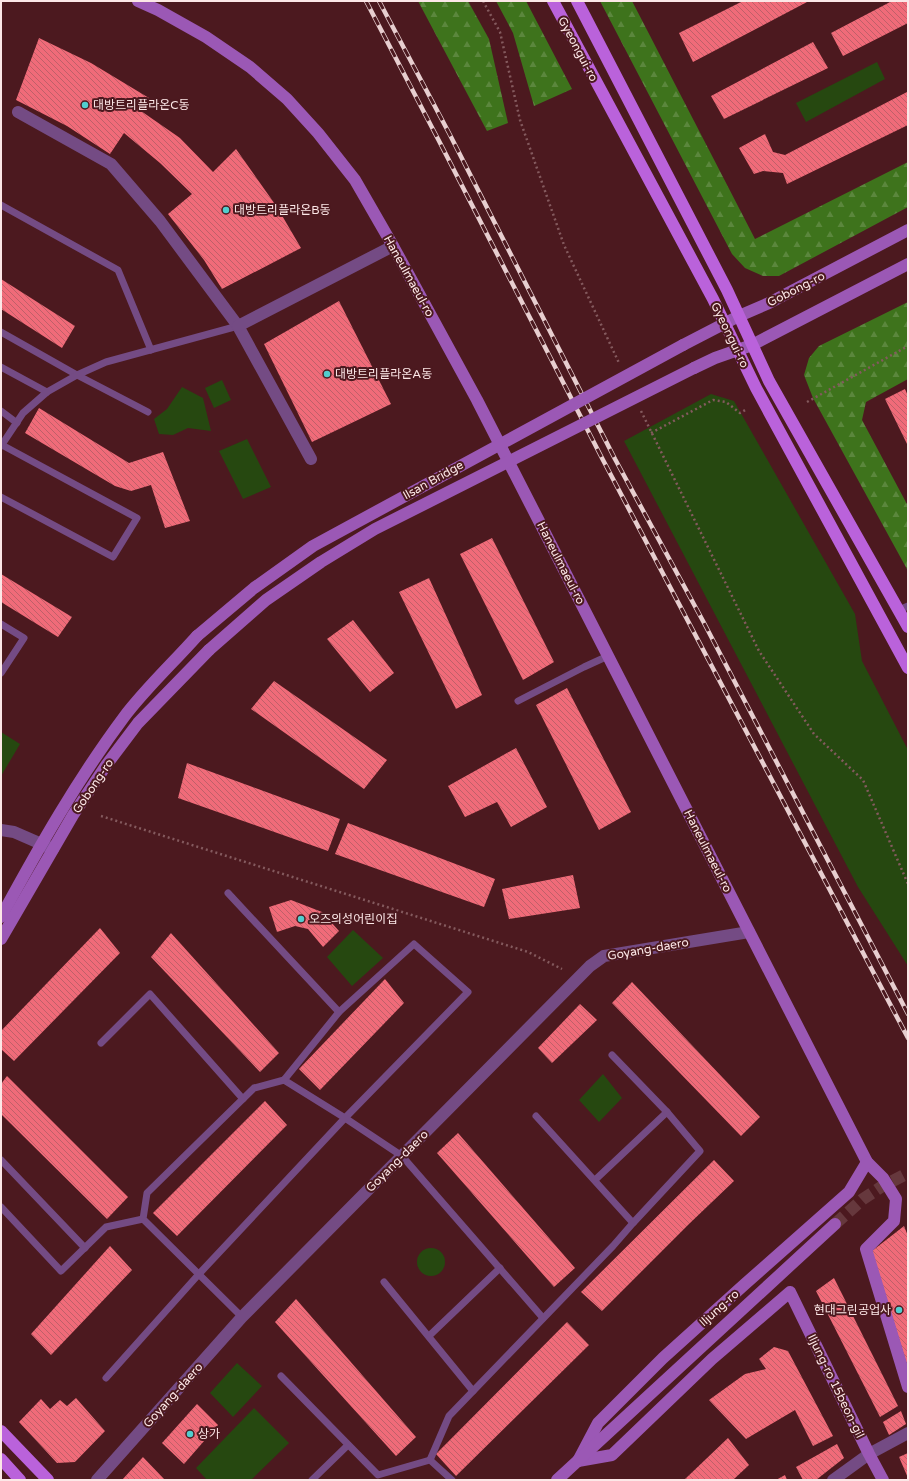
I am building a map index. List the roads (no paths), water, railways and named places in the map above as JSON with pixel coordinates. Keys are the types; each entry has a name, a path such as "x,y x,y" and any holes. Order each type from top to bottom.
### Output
{"main road":[{"name":"Haneulmaeul-ro","path":"138,1 158,10 206,37 250,68 287,99 318,133 355,180 393,246 478,400 867,1162 883,1178 896,1199 894,1221 866,1249 908,1387"},
{"name":"Gyeongui-ro","path":"553,1 713,299 764,402 908,668"},
{"name":"Gyeongui-ro","path":"577,1 727,290 769,381 904,608 908,627"},
{"name":"Gobong-ro","path":"683,345 739,316 769,303 908,230"},
{"path":"737,350 752,345 908,264"},
{"name":"Ilsan Bridge","path":"197,636 254,588 313,546 683,345"},
{"name":"Ilsan Bridge","path":"209,650 266,600 321,562 375,529 694,368 737,350"},
{"name":"Gobong-ro","path":"1,917 41,844 91,765 124,717 197,636"},
{"name":"Gobong-ro","path":"1,939 73,815 107,764 138,723 209,650"},
{"name":"Iljung-ro","path":"578,1461 598,1423 663,1358 849,1192 867,1162"},
{"name":"Iljung-ro","path":"557,1480 836,1224"},
{"name":"Iljung-ro 15beon-gil","path":"578,1461 612,1455 712,1359 790,1292 883,1480"},
{"path":"1,1431 48,1480"},
{"path":"1,1459 20,1480"}],"street":[{"path":"18,112 111,164 160,221 238,326 311,459"},
{"path":"238,326 393,246"},
{"path":"1,830 14,832 53,849"},
{"name":"Goyang-daero","path":"97,1480 242,1317 590,966 604,956 749,932"},
{"path":"833,1480 869,1454 908,1433"}],"lane":[{"path":"1,205 118,270 151,350"},
{"path":"1,497 113,557 136,518 1,445 23,413 47,392 77,375 106,362 238,326"},
{"path":"1,332 77,375 148,412"},
{"path":"1,367 47,392"},
{"path":"1,411 17,423"},
{"path":"1,624 24,638 1,673"},
{"path":"518,701 608,656"},
{"path":"228,893 339,1012"},
{"path":"106,1378 199,1274 345,1118 468,992 414,944 339,1012 284,1080 254,1088 147,1193 143,1219"},
{"path":"101,1043 150,994 243,1099"},
{"path":"281,1376 348,1445 375,1478 430,1460 449,1416 613,1246 700,1152 667,1112 612,1055"},
{"path":"284,1080 402,1156 543,1318"},
{"path":"595,1180 667,1112"},
{"path":"536,1116 633,1223"},
{"path":"1,1160 85,1248"},
{"path":"1,1207 61,1271 106,1226 143,1219"},
{"path":"143,1219 242,1317"},
{"path":"429,1336 500,1268"},
{"path":"384,1282 473,1390"},
{"path":"312,1480 348,1445"},
{"path":"430,1460 452,1480"}],"tunnel":[{"path":"835,1224 863,1199 881,1187 908,1173"}],"railway":[{"path":"366,1 603,460 908,1038"},
{"path":"379,1 449,133 615,459 703,621 908,1014"}],"place":[{"name":"대방트리플라온C동","path":"85,105"},
{"name":"대방트리플라온B동","path":"226,210"},
{"name":"대방트리플라온A동","path":"327,374"},
{"name":"오즈의성어린이집","path":"301,919"},
{"name":"현대그린공업사","path":"899,1310"},
{"name":"상가","path":"190,1434"}]}
